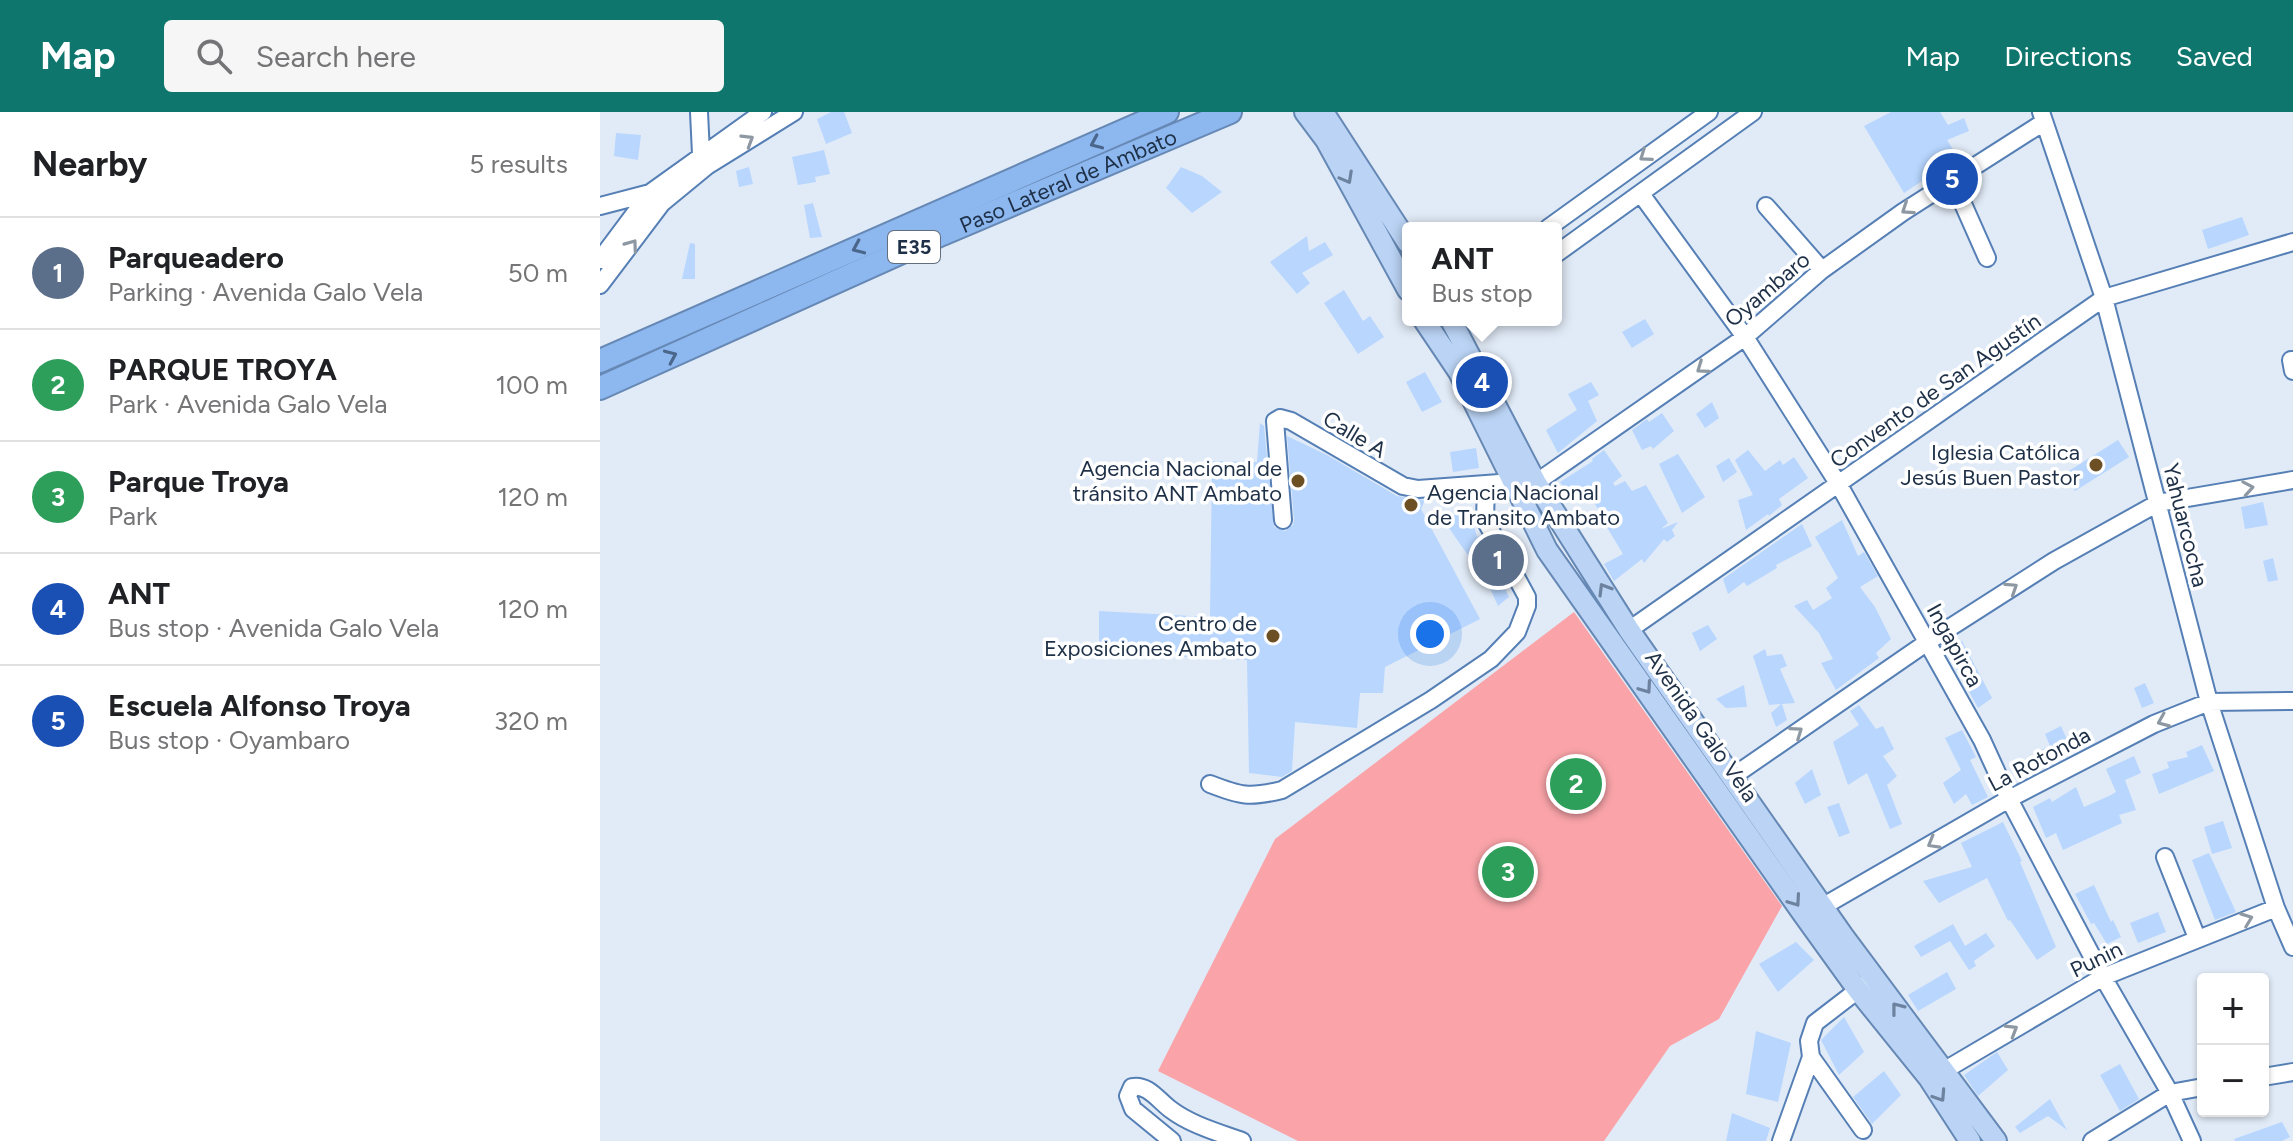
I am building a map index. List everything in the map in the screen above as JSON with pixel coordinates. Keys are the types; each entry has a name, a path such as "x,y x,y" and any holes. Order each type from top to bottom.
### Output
{"highway":[{"name":"Paso Lateral de Ambato","path":"600,361 1167,112"},
{"name":"Paso Lateral de Ambato","path":"600,388 942,234 1230,112"}],"main road":[{"path":"1305,112 1326,140 1402,279"},
{"path":"1323,112 1402,234"},
{"name":"Avenida Galo Vela","path":"1454,326 1547,550 1866,984 1970,1141"},
{"name":"Avenida Galo Vela","path":"1428,327 1459,372 1523,486 1629,630 1822,907 1866,984 1945,1070 1996,1141"}],"street":[{"path":"699,112 704,160"},
{"path":"600,260 656,198 763,112"},
{"path":"704,160 794,112"},
{"path":"1556,222 1709,112"},
{"path":"1562,250 1753,112"},
{"name":"Oyambaro","path":"1523,486 1745,337 1822,270 2042,117"},
{"name":"Yahuarcocha","path":"2042,117 2104,298 2209,702 2276,908 2293,947"},
{"path":"1952,179 1987,258"},
{"name":"Ingapirca","path":"1641,194 1745,337 1839,485 1929,641 2103,977 2170,1093 2192,1141"},
{"path":"600,206 656,198"},
{"path":"600,285 656,198"},
{"path":"1766,206 1822,270"},
{"name":"Convento de San Agustín","path":"1629,630 2104,298 2293,242"},
{"path":"2293,360 2293,371"},
{"name":"Calle A","path":"1283,520 1275,421 1280,418 1291,421 1403,486 1418,489 1523,486"},
{"path":"1732,777 1929,641 2054,561 2158,503 2293,480"},
{"path":"1210,784 1255,797 1282,790 1431,700 1491,659 1517,632 1527,606 1527,597 1485,520 1486,485"},
{"name":"La Rotonda","path":"1822,907 2009,799 2154,724 2209,702 2293,701"},
{"path":"2165,857 2197,938"},
{"name":"Punin","path":"1945,1070 2103,977 2276,908"},
{"path":"1781,1141 1811,1057 1809,1041 1815,1023 1866,984"},
{"path":"1811,1057 1863,1130"},
{"path":"2269,1076 2293,1072"},
{"path":"1172,1141 1133,1109 1128,1096 1132,1087 1149,1090 1170,1109 1196,1124 1242,1141"},
{"path":"2092,1141 2170,1093 2197,1088"}],"shaded area":[{"path":"1574,612 1782,906 1719,1019 1670,1046 1604,1141 1298,1141 1158,1071 1275,839"}],"building":[{"path":"831,112 844,112 852,133 826,144 817,119"},
{"path":"1891,112 1940,112 1948,125 1964,118 1969,131 1947,140 1958,157 1904,193 1864,126"},
{"path":"616,133 641,135 638,160 614,156"},
{"path":"824,150 830,174 815,177 816,182 798,185 792,157"},
{"path":"749,167 753,184 739,187 736,171"},
{"path":"1181,167 1202,176 1222,192 1192,213 1166,188"},
{"path":"813,203 822,237 810,238 804,205"},
{"path":"2242,217 2249,235 2208,249 2202,230"},
{"path":"1307,236 1309,251 1325,242 1333,255 1302,273 1310,283 1297,294 1270,262"},
{"path":"690,243 695,244 695,279 682,279"},
{"path":"1344,290 1363,321 1370,316 1384,337 1358,354 1324,303"},
{"path":"1645,319 1654,334 1632,348 1622,332"},
{"path":"1425,372 1442,402 1422,412 1406,382"},
{"path":"1591,382 1599,395 1588,401 1597,421 1558,453 1546,430 1577,410 1568,394"},
{"path":"1712,402 1719,418 1705,428 1696,414"},
{"path":"1662,413 1674,431 1653,449 1651,446 1642,450 1632,430"},
{"name":"Centro de Exposiciones Ambato","path":"1260,423 1264,426 1274,527 1285,531 1294,520 1287,436 1327,455 1397,496 1425,500 1421,509 1480,619 1385,667 1383,693 1360,693 1357,728 1295,722 1292,771 1282,777 1249,773 1247,660 1099,652 1099,611 1210,617 1212,461 1257,462"},
{"name":"Iglesia Católica Jesús Buen Pastor","path":"2118,440 2129,457 2075,491 2064,474"},
{"path":"1476,448 1479,468 1453,472 1450,452"},
{"path":"1604,450 1622,476 1613,483 1615,486 1625,481 1632,491 1646,485 1668,523 1661,529 1678,522 1672,530 1675,536 1667,542 1664,539 1644,563 1642,559 1614,581 1604,564 1623,554 1605,524 1607,522 1586,491 1573,501 1560,482 1593,461"},
{"path":"1748,450 1765,471 1780,460 1783,465 1794,457 1808,478 1779,499 1782,505 1769,516 1746,530 1738,500 1753,495 1735,460"},
{"path":"1678,454 1705,497 1682,513 1659,464"},
{"path":"1729,458 1737,472 1723,482 1716,466"},
{"path":"2263,502 2268,525 2245,529 2241,507"},
{"path":"1470,511 1477,537 1481,535 1489,549 1494,580 1499,576 1509,597 1498,606 1488,584 1442,518"},
{"path":"1842,520 1858,556 1864,552 1878,576 1860,587 1875,607 1891,639 1876,653 1879,658 1836,690 1821,663 1833,659 1819,633 1794,606 1807,600 1813,610 1832,598 1826,588 1838,578 1815,537"},
{"path":"1802,524 1812,546 1776,565 1777,568 1747,586 1744,582 1728,594 1723,579"},
{"path":"2273,558 2278,580 2268,582 2263,561"},
{"path":"1708,625 1717,639 1700,651 1692,633"},
{"path":"1962,641 1992,698 1978,708 1946,649"},
{"path":"1765,649 1767,656 1782,654 1787,666 1780,669 1795,703 1782,704 1787,720 1776,727 1771,713 1781,704 1769,705 1753,656"},
{"path":"2145,683 2154,703 2142,708 2134,688"},
{"path":"1744,685 1747,707 1726,708 1716,699"},
{"path":"1859,705 1876,729 1883,726 1894,749 1883,756 1897,776 1887,785 1902,824 1890,829 1867,773 1848,785 1833,742 1859,725 1850,711"},
{"path":"2061,726 2072,751 2044,762 2039,751 2050,746 2045,734"},
{"path":"1962,730 1976,757 1970,760 1988,797 1972,805 1966,794 1954,804 1943,783 1961,770 1945,738"},
{"path":"2202,745 2214,771 2159,794 2152,774 2169,768 2167,762 2188,757 2186,752"},
{"path":"2134,756 2141,773 2125,780 2136,810 2119,815 2122,823 2063,850 2056,833 2046,838 2033,807 2050,798 2052,802 2076,787 2084,807 2111,795 2116,792 2106,769"},
{"path":"1812,769 1821,795 1805,804 1795,783"},
{"path":"1839,803 1850,833 1839,837 1827,807"},
{"path":"2223,821 2232,848 2212,854 2204,827"},
{"path":"2003,822 2056,947 2037,960 2008,921 1987,878 1939,903 1923,881 1972,867 1961,843"},
{"path":"2209,853 2236,912 2215,920 2192,860"},
{"path":"2094,885 2121,937 2107,944 2094,923 2091,924 2075,894"},
{"path":"2158,912 2166,932 2138,943 2130,923"},
{"path":"1953,924 1965,946 1986,933 1995,946 1974,961 1976,966 1969,970 1950,941 1921,957 1914,946"},
{"path":"1796,942 1814,960 1778,992 1759,964"},
{"path":"1947,972 1956,989 1918,1011 1908,995"},
{"path":"1844,1017 1864,1052 1839,1075 1821,1040"},
{"path":"1756,1031 1791,1043 1778,1102 1746,1094"},
{"path":"1997,1052 2008,1070 1978,1096 1964,1075"},
{"path":"2120,1064 2139,1099 2120,1111 2100,1075"},
{"path":"1884,1071 1901,1095 1872,1124 1853,1097"},
{"path":"2050,1099 2067,1130 2048,1116 2020,1133 2015,1127"},
{"path":"1732,1113 1770,1128 1766,1141 1726,1141"},
{"path":"2282,1122 2290,1137 2282,1141 2234,1139"}],"place":[{"name":"Escuela Alfonso Troya","path":"1952,179"},
{"name":"ANT","path":"1482,382"},
{"name":"Iglesia Católica Jesús Buen Pastor","path":"2096,465"},
{"name":"Agencia Nacional de tránsito ANT Ambato","path":"1298,481"},
{"name":"Agencia Nacional de Transito Ambato","path":"1411,505"},
{"name":"Parqueadero","path":"1498,560"},
{"name":"Centro de Exposiciones Ambato","path":"1273,636"},
{"name":"PARQUE TROYA","path":"1576,784"},
{"name":"Parque Troya","path":"1508,872"}]}
